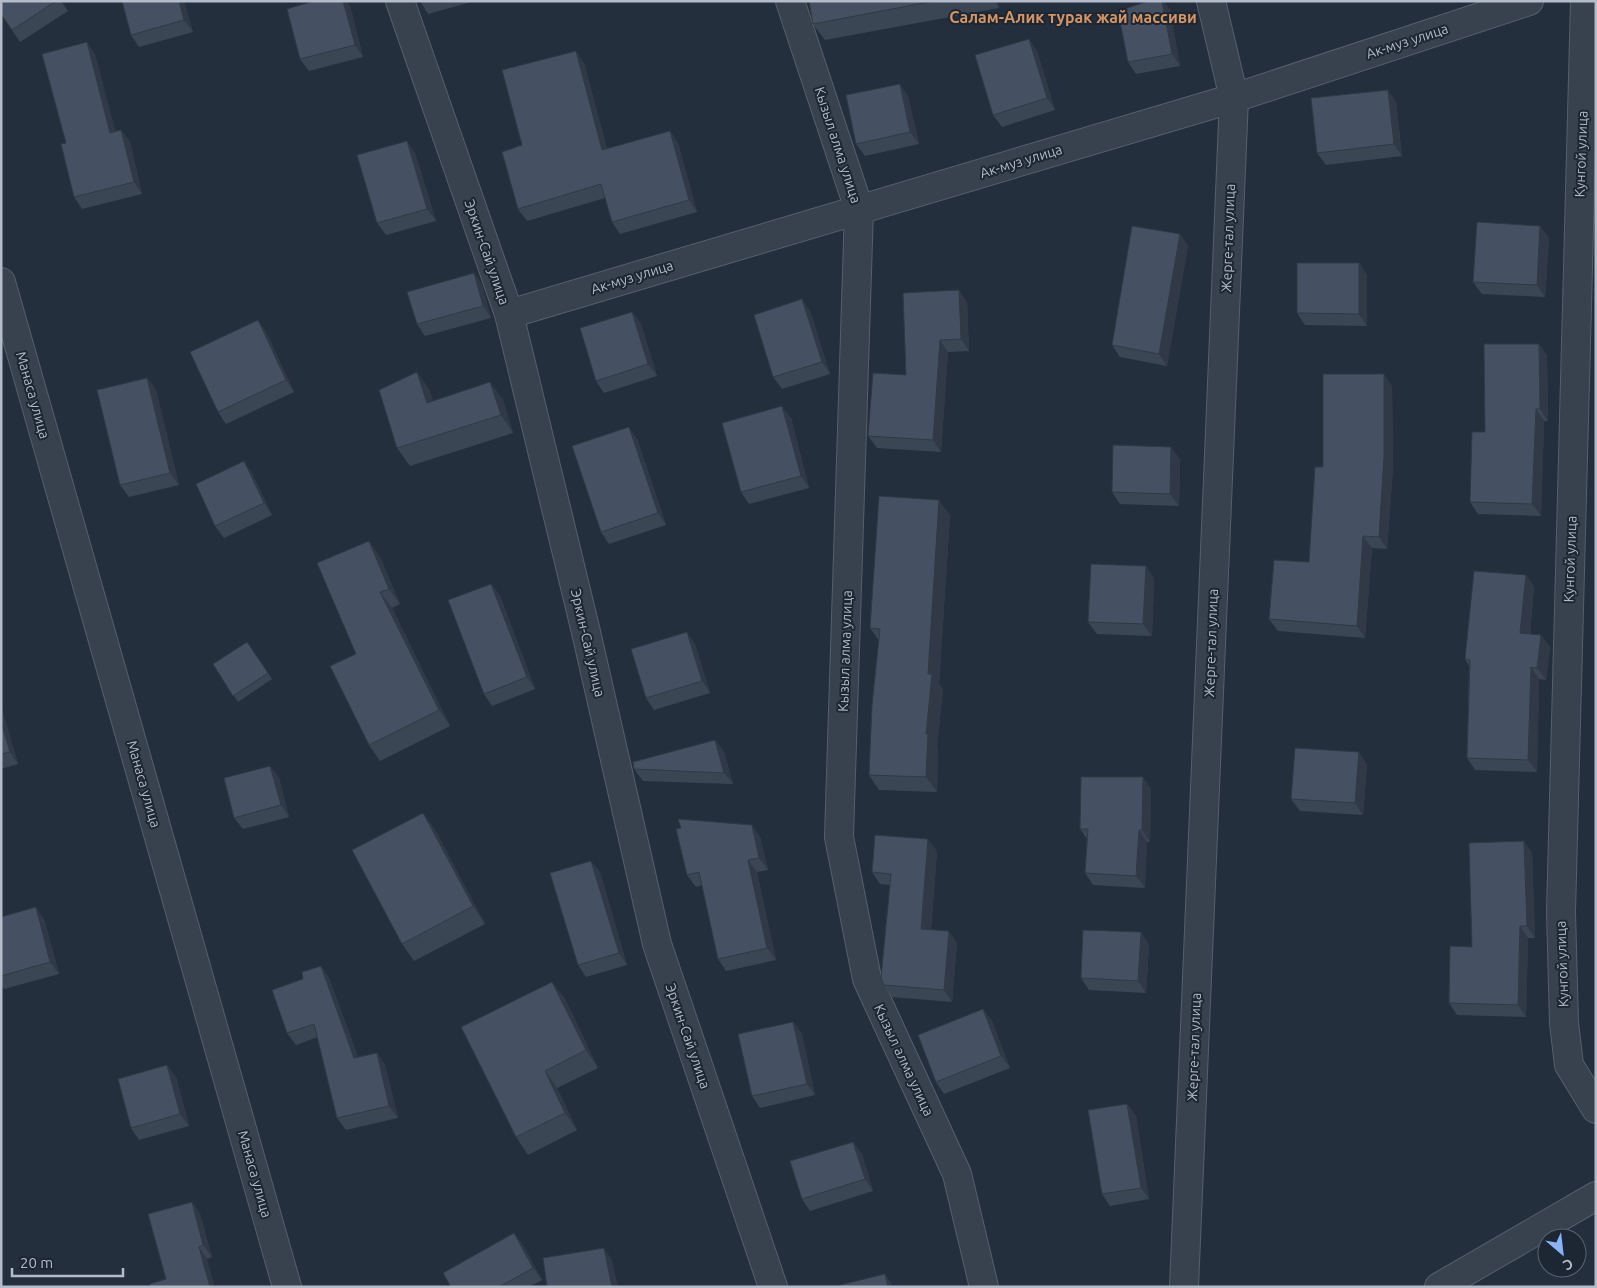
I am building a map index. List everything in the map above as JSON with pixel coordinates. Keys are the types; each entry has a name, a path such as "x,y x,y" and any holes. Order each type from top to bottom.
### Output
{"street":[{"name":"Эркин-Сай улица","path":"400,1 509,314 586,632 657,944 773,1287"},
{"name":"Кызыл алма улица","path":"790,1 859,209 839,837 867,980 957,1174 984,1287"},
{"name":"Жерге-тал улица","path":"1184,1287 1234,98 1211,1"},
{"name":"Ак-муз улица","path":"509,314 1234,98 1530,1"},
{"name":"Кунгой улица","path":"1585,1 1561,912 1564,1024 1569,1066 1596,1109"},
{"name":"Манаса улица","path":"1,282 287,1287"},
{"path":"1439,1287 1596,1196"}],"building":[{"path":"1,1 56,1 12,30 1,14"},
{"path":"122,1 179,1 184,20 131,35"},
{"path":"314,1 343,1 355,45 300,59 287,9"},
{"path":"809,1 934,1 813,24"},
{"path":"1149,1 1162,1 1172,54 1128,62 1118,11"},
{"path":"1029,39 1047,98 993,115 975,55"},
{"path":"87,42 110,133 121,130 134,182 74,197 61,144 66,143 42,54"},
{"path":"576,51 602,150 670,131 689,200 612,222 601,184 518,209 502,152 522,145 502,70"},
{"path":"900,84 910,132 856,144 846,95"},
{"path":"1388,90 1394,144 1317,153 1311,98"},
{"path":"407,141 427,209 377,223 357,155"},
{"path":"1477,222 1540,226 1537,285 1473,282"},
{"path":"1132,226 1180,234 1159,354 1112,345"},
{"path":"1297,263 1359,263 1359,314 1297,313"},
{"path":"474,273 483,306 417,324 407,292"},
{"path":"959,290 961,339 940,340 933,440 868,436 873,373 906,375 903,293"},
{"path":"802,299 822,362 773,377 754,315"},
{"path":"632,312 648,364 596,381 580,328"},
{"path":"258,320 286,380 218,412 190,352"},
{"path":"1484,344 1539,344 1540,409 1536,409 1532,504 1470,502 1472,432 1485,432"},
{"path":"417,372 427,403 490,382 501,415 397,448 379,390"},
{"path":"1323,374 1384,374 1384,456 1379,537 1363,536 1357,626 1269,619 1274,560 1309,562 1315,467 1323,467"},
{"path":"147,378 170,473 120,485 97,390"},
{"path":"782,406 801,476 741,492 722,423"},
{"path":"629,427 658,513 601,532 572,446"},
{"path":"1113,445 1171,447 1170,494 1112,492"},
{"path":"244,461 264,503 215,526 196,484"},
{"path":"879,496 939,500 928,674 932,674 926,734 928,734 926,777 869,775 872,705 880,629 870,628"},
{"path":"369,541 389,589 380,592 439,710 369,745 330,666 356,654 317,563"},
{"path":"1091,564 1146,566 1143,624 1088,622"},
{"path":"1474,571 1526,575 1520,633 1541,635 1537,668 1531,667 1528,760 1467,758 1470,660 1465,659"},
{"path":"491,584 527,677 484,694 448,600"},
{"path":"687,632 702,681 646,698 631,649"},
{"path":"247,642 268,673 233,696 213,664"},
{"path":"1,722 10,752 1,754"},
{"path":"715,740 724,773 634,769 633,762"},
{"path":"1295,748 1359,752 1355,803 1291,799"},
{"path":"270,766 281,805 234,818 224,778"},
{"path":"1081,777 1143,777 1142,830 1139,830 1136,876 1085,873 1088,829 1080,829"},
{"path":"423,813 473,906 402,944 352,850"},
{"path":"678,819 752,825 759,858 748,860 767,948 718,959 699,872 687,875 676,829 681,828"},
{"path":"875,835 928,839 921,929 949,931 944,990 884,985 881,978 891,874 872,872"},
{"path":"1524,841 1527,926 1520,926 1518,1005 1449,1003 1450,946 1472,947 1469,843"},
{"path":"591,861 619,953 578,965 550,873"},
{"path":"36,907 50,962 1,976 1,917"},
{"path":"1083,930 1141,932 1138,981 1081,978"},
{"path":"321,966 354,1058 377,1053 389,1106 337,1118 314,1024 287,1033 272,990 303,979 302,972"},
{"path":"552,982 586,1050 545,1071 565,1113 516,1137 461,1027"},
{"path":"983,1009 1001,1056 936,1082 918,1035"},
{"path":"793,1022 807,1084 752,1096 738,1034"},
{"path":"167,1065 180,1114 131,1128 118,1079"},
{"path":"1127,1104 1141,1188 1102,1194 1088,1110"},
{"path":"853,1142 865,1179 802,1199 790,1161"},
{"path":"192,1202 203,1245 199,1247 210,1287 150,1287 150,1284 166,1279 148,1214"},
{"path":"514,1233 533,1268 499,1287 451,1287 443,1273"},
{"path":"604,1248 612,1287 547,1287 543,1258"},
{"path":"885,1274 888,1287 840,1287 840,1285"}],"district":[{"name":"Салам-Алик турак жай массиви","path":"1073,17"}]}
